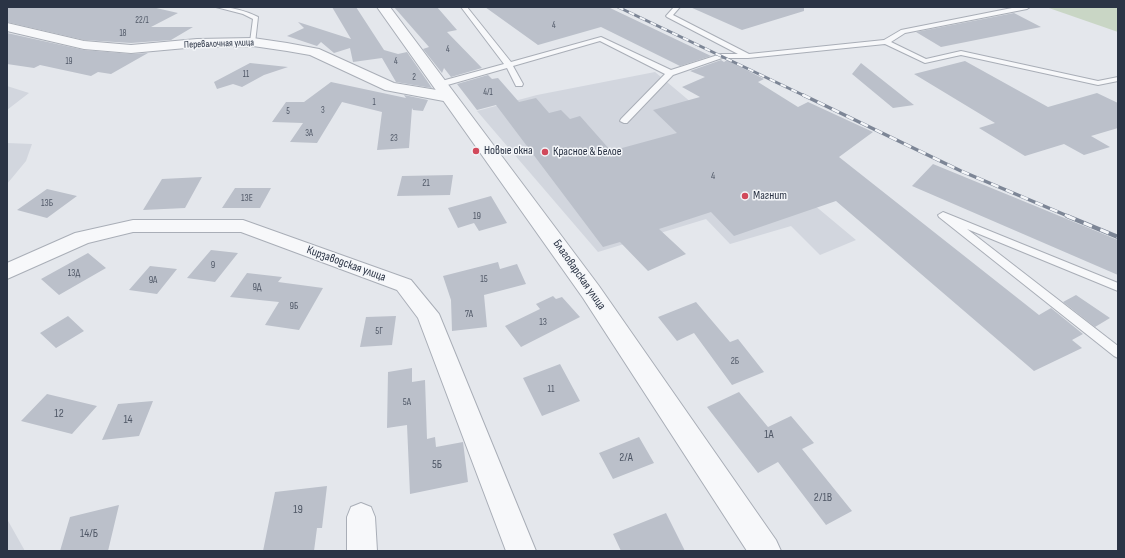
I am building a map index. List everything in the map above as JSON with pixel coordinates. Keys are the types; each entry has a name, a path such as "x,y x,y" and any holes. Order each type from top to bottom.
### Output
{"street":[{"name":"Благоварская улица","path":"383,7 591,292 765,551"},
{"name":"Перевалочная улица","path":"7,27 84,45 131,49 197,43 253,42 314,52 390,87 445,91"},
{"name":"Кирзаводская улица","path":"7,272 82,238 133,226 243,226 404,285 428,314 521,551"},
{"path":"361,517 362,551"}],"lane":[{"path":"220,7 245,13 256,18 253,42"},
{"path":"464,7 509,65 519,84"},
{"path":"677,7 668,16 748,56"},
{"path":"624,121 670,73 721,56 748,56 886,42 903,30 1027,7"},
{"path":"445,91 509,65 601,39 670,73"},
{"path":"886,42 925,61 961,53 1098,83 1118,79"},
{"path":"1118,287 943,215 1118,353"}],"shaded area":[{"path":"655,72 856,240 820,255 791,226 730,244 706,219 598,252 477,111 537,95"},
{"path":"7,86 29,93 7,110"},
{"path":"7,143 32,144 26,161 7,184"},
{"path":"7,519 25,551 7,551"}],"green space":[{"path":"1046,7 1118,7 1118,32"}],"building":[{"path":"7,7 152,7 178,13 151,27 193,27 171,40 131,43 84,40 7,22"},
{"path":"332,7 356,7 384,50 398,54 407,52 432,88 396,82 382,58 353,62 350,48 334,53 321,42 317,46 287,36 304,28 298,22 351,39"},
{"path":"394,7 437,7 457,30 447,32 482,68 451,77 444,68 442,73 423,49 429,47"},
{"path":"485,7 608,7 711,56 680,66 601,27 538,45"},
{"path":"690,7 804,7 804,11 742,30"},
{"path":"1014,13 1041,27 941,47 916,32"},
{"path":"7,33 84,50 131,54 148,53 111,74 98,72 91,76 40,65 34,68 7,64"},
{"path":"721,60 724,62 727,60 764,79 758,82 798,107 808,102 873,132 839,157 1039,315 1051,308 1083,334 1072,340 1082,348 1034,371 836,201 734,236 711,212 659,229 686,254 648,271 620,242 603,247 496,105 477,110 457,84 488,75 492,79 498,78 519,102 536,98 549,113 561,110 570,119 580,116 611,151 677,133 653,110 700,97 682,87 705,77 690,71"},
{"path":"965,61 1048,107 1097,93 1118,103 1118,128 1091,136 1110,147 1084,155 1064,144 1025,156 979,128 995,123 914,74"},
{"path":"250,63 288,67 264,75 242,87 233,84 217,89 214,82"},
{"path":"861,63 914,105 893,108 852,74"},
{"path":"331,82 406,98 404,95 428,100 423,111 413,110 412,108 409,148 377,150 382,112 342,102 317,143 290,142 303,123 272,122 286,102 304,102"},
{"path":"933,164 1118,240 1118,275 912,186"},
{"path":"453,175 450,195 397,196 402,176"},
{"path":"202,177 185,208 143,210 162,179"},
{"path":"235,188 271,188 260,208 222,208"},
{"path":"47,189 77,196 47,218 17,210"},
{"path":"491,196 507,223 479,231 474,223 458,228 448,208"},
{"path":"211,250 238,253 215,282 187,278"},
{"path":"88,253 106,268 59,295 41,279"},
{"path":"498,262 500,269 517,264 526,284 484,295 487,327 452,331 451,300 443,276"},
{"path":"150,266 177,269 157,294 129,290"},
{"path":"247,273 282,277 278,282 323,288 299,330 265,325 279,302 230,297"},
{"path":"1076,295 1110,318 1095,327 1063,302"},
{"path":"553,296 556,299 562,297 580,317 521,347 505,326 540,309 536,304"},
{"path":"696,302 730,342 738,339 764,372 732,385 694,333 677,341 658,317"},
{"path":"68,316 84,331 56,348 40,333"},
{"path":"396,316 392,345 360,347 366,317"},
{"path":"560,364 580,401 542,416 523,378"},
{"path":"412,368 412,382 425,380 427,439 435,437 436,447 463,442 468,482 410,494 407,425 387,428 388,372"},
{"path":"739,392 768,427 791,416 814,443 802,449 852,511 826,525 778,462 758,473 707,407"},
{"path":"47,394 97,406 72,434 21,421"},
{"path":"153,401 139,436 102,440 118,404"},
{"path":"639,437 654,463 613,479 599,453"},
{"path":"327,486 322,528 317,528 314,551 263,551 275,492"},
{"path":"119,505 108,551 60,551 70,517"},
{"path":"666,513 685,551 621,551 613,534"}],"railway":[{"path":"618,7 805,96"},
{"path":"803,95 961,171 1070,217"},
{"path":"1067,216 1118,237"}],"place":[{"name":"Новые окна","path":"476,151"},
{"name":"Красное & Белое","path":"545,152"},
{"name":"Магнит","path":"745,196"}]}
